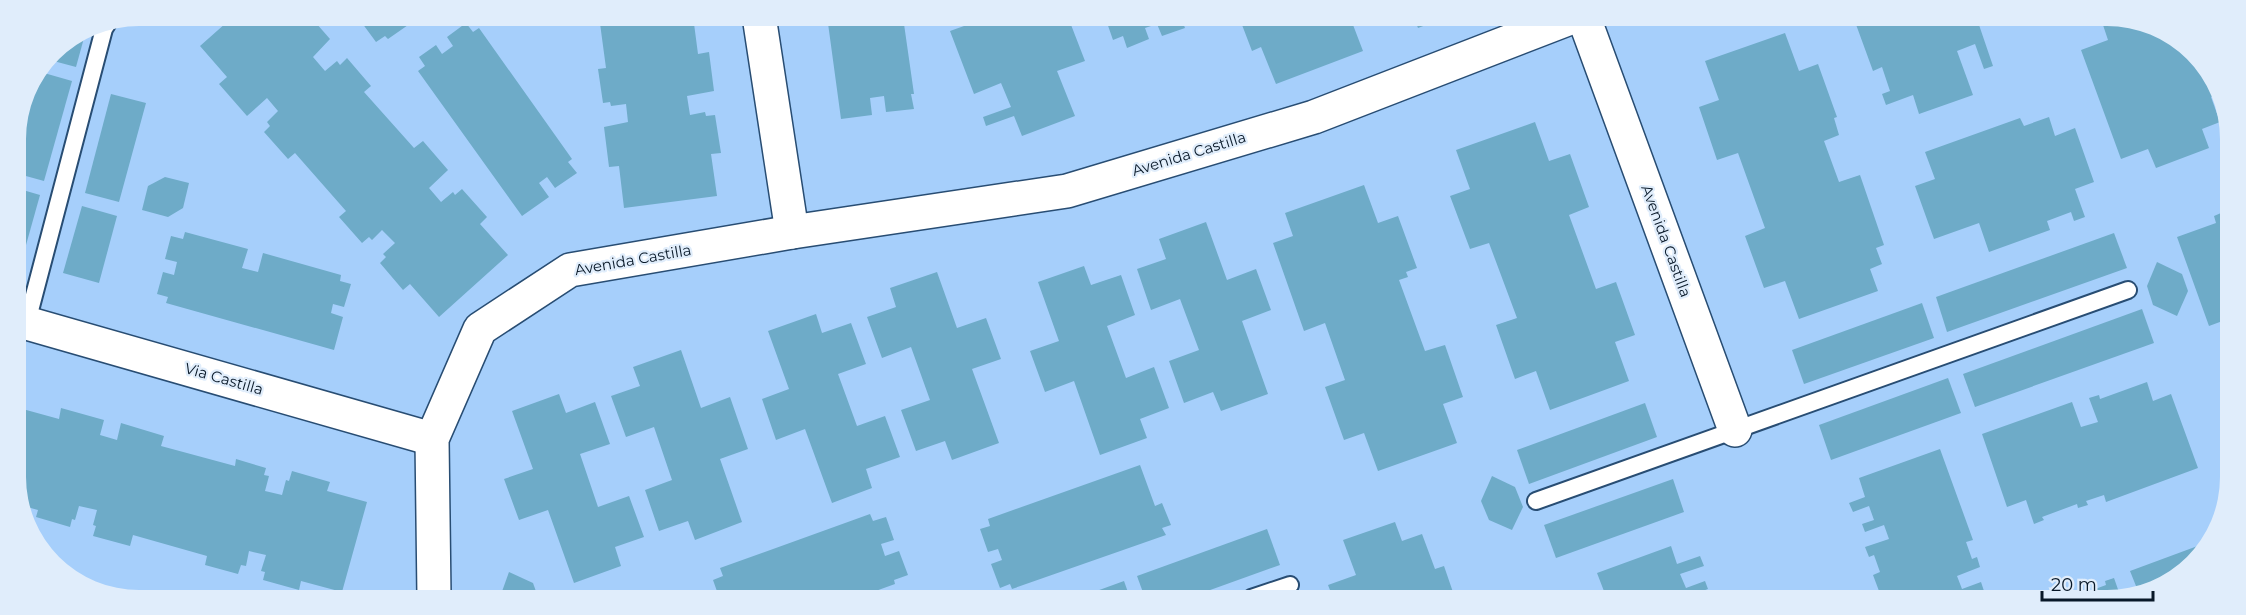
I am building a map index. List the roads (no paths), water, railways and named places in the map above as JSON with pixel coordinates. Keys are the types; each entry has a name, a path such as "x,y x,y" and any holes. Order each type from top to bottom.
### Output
{"street":[{"path":"761,26 792,232"},
{"name":"Avenida Castilla","path":"434,590 432,439 480,329 570,270 792,232 1067,191 1314,117 1549,26"},
{"name":"Avenida Castilla","path":"1587,26 1735,430"},
{"name":"Via Castilla","path":"26,322 432,439"}],"lane":[{"path":"26,307 103,31"},
{"path":"1536,501 2128,290"},
{"path":"1277,589 1290,585"}]}
